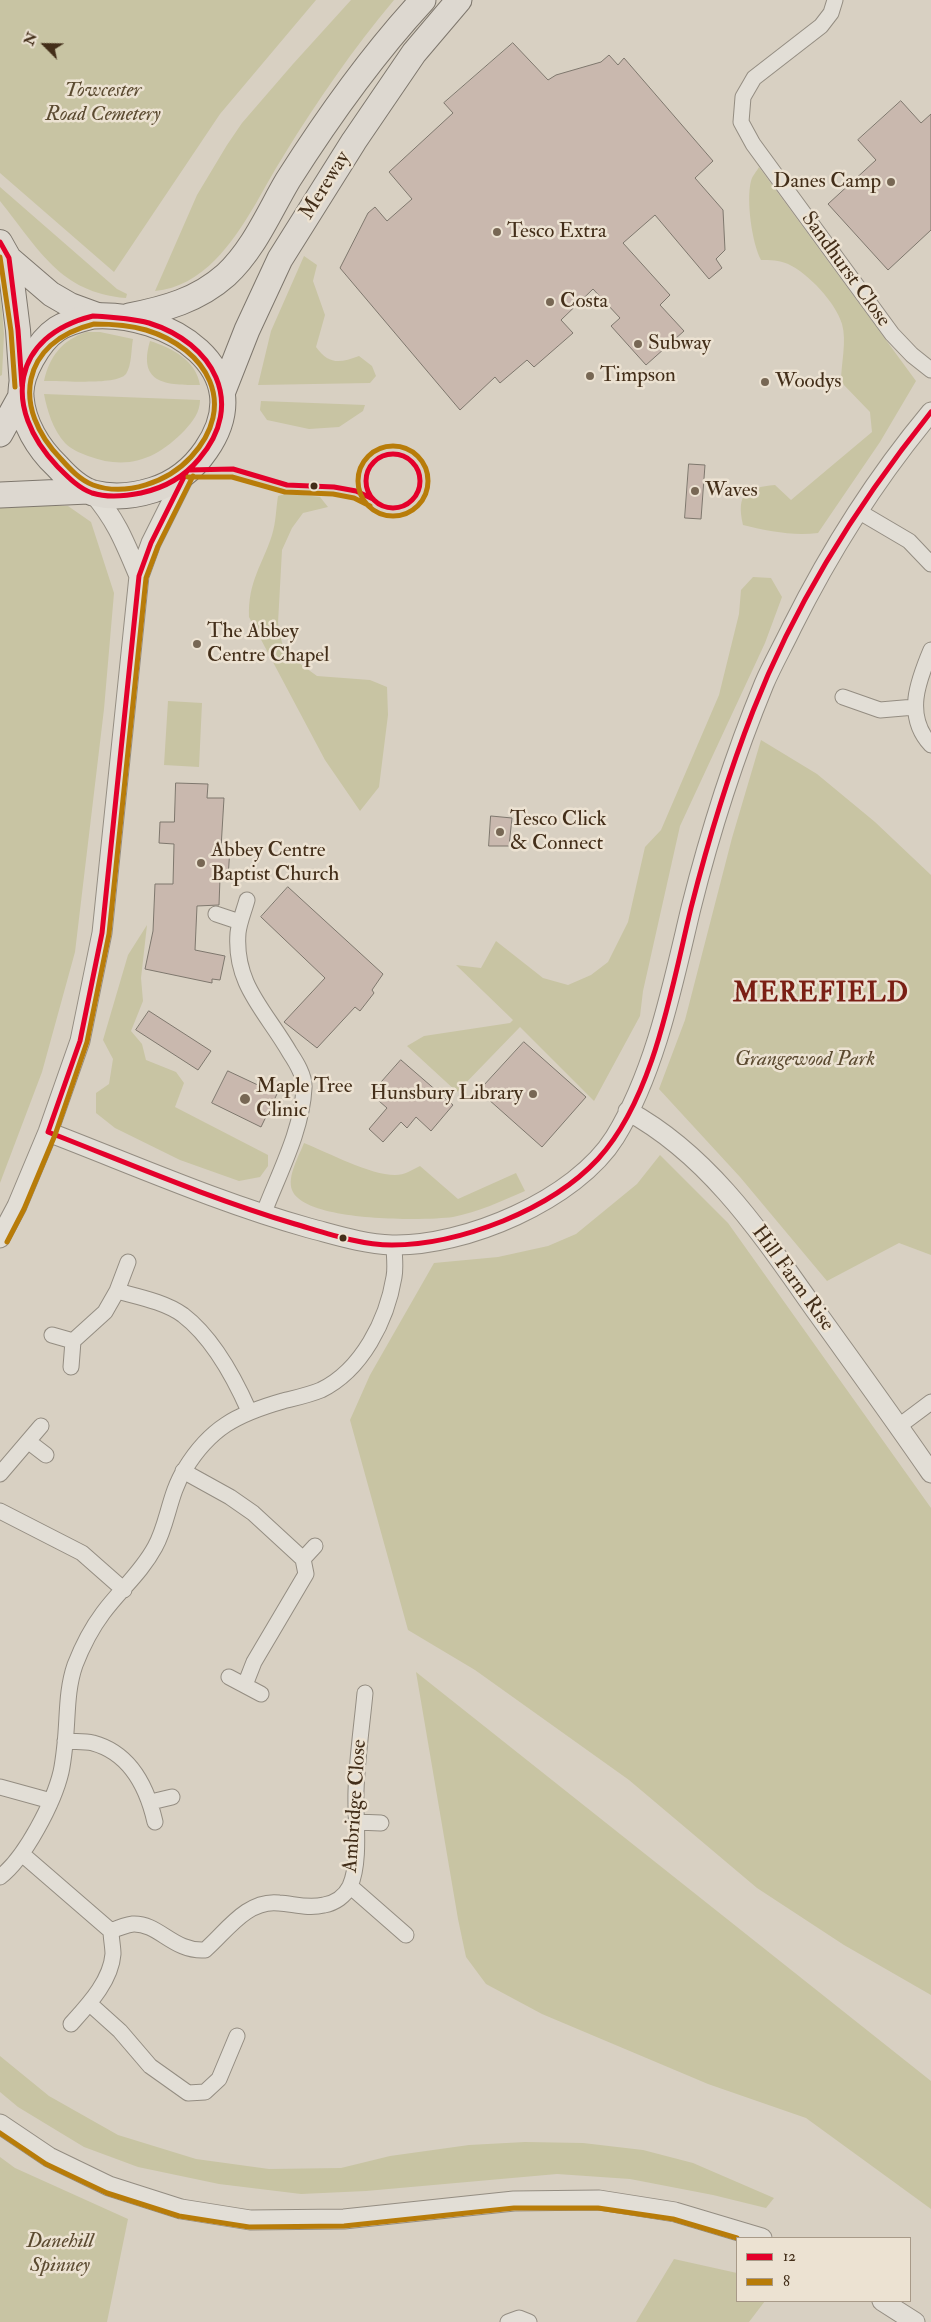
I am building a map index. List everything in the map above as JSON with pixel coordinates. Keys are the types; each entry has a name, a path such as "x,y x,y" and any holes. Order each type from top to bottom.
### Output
{"highway":[{"name":"Mereway","path":"0,434 21,391 30,362 37,349 57,329 78,320 163,310 196,297 226,274 256,237 288,181 329,118 402,22 423,0"},
{"name":"Mereway","path":"186,473 211,443 222,413 224,391 247,330 280,259 354,141 414,53 459,0"},
{"path":"112,316 145,321 182,337 206,360 224,391"},
{"path":"21,391 25,416 37,443 65,475 90,492"},
{"path":"0,495 90,492 114,496 129,495 170,483 186,473"}],"main road":[{"path":"4,250 50,294 70,305 112,316"},
{"path":"4,250 18,330 21,391"}],"street":[{"name":"Sandhurst Close","path":"835,0 831,13 821,26 754,78 743,97 741,122 752,144 892,334 912,355 931,370"},
{"path":"48,1132 263,1215 363,1242 394,1245 436,1242 492,1226 544,1200 589,1168 614,1138 653,1052 673,987 692,905 725,786 765,681 814,583 858,511 892,461 931,412"},
{"path":"0,1238 17,1206 48,1132 80,1041 102,933 139,576 151,543 186,473"},
{"path":"90,492 121,531 139,576"},
{"path":"858,511 909,541 931,564"},
{"path":"931,650 916,688 915,707 921,728 931,745"},
{"path":"842,697 880,710 915,707"},
{"path":"247,900 238,932 238,962 247,989 278,1032 298,1066 304,1086 296,1127 263,1215"},
{"path":"216,914 240,922"},
{"name":"Hill Farm Rise","path":"628,1110 676,1142 702,1165 734,1200 899,1426 931,1473"},
{"path":"0,1877 12,1868 22,1854 51,1801 61,1772 65,1742 67,1698 75,1667 86,1640 99,1619 142,1569 156,1545 169,1503 183,1471 200,1447 226,1423 249,1411 320,1390 346,1375 367,1348 384,1312 394,1276 394,1245"},
{"path":"71,1367 73,1341 105,1312 117,1291 128,1262"},
{"path":"117,1291 154,1302 182,1315 204,1336 230,1373 249,1411"},
{"path":"52,1335 73,1341"},
{"path":"899,1426 931,1402"},
{"path":"0,1474 41,1426"},
{"path":"29,1442 46,1455"},
{"path":"183,1471 230,1497 252,1513 303,1559 306,1574 254,1662 245,1685"},
{"path":"0,1511 82,1553 124,1590"},
{"path":"303,1559 315,1546"},
{"path":"229,1677 261,1694"},
{"name":"Ambridge Close","path":"111,1930 133,1924 148,1926 171,1942 192,1951 205,1950 234,1922 253,1907 276,1902 306,1907 324,1905 340,1900 350,1886 355,1867 356,1789 365,1693"},
{"path":"65,1742 92,1743 114,1752 136,1771 151,1802 155,1822"},
{"path":"0,1787 51,1801"},
{"path":"151,1802 172,1797"},
{"path":"356,1822 381,1823"},
{"path":"22,1854 111,1930 113,1955 106,1977 90,2004 71,2024"},
{"path":"350,1886 406,1935"},
{"path":"90,2004 120,2031 150,2066 188,2093 206,2092 219,2079 237,2036"},
{"path":"0,2124 49,2157 109,2186 181,2208 250,2220 344,2219 514,2201 599,2200 675,2212 759,2237"},
{"path":"884,2302 915,2322"},
{"path":"508,2322 519,2318 529,2322"}],"green space":[{"name":"Towcester Road Cemetery","path":"0,0 316,0 220,114 114,272 0,173"},
{"path":"351,0 394,0 364,37 322,95 244,223 225,249 195,277 172,288 155,291 197,195 227,145 242,123"},
{"path":"759,167 916,381 880,442 818,533 789,533 743,525 741,514 742,499 750,491 775,485 791,500 872,432 870,412 841,382 844,345 843,331 839,316 834,307 812,281 796,268 781,262 761,260 758,253 753,233 749,199 752,179"},
{"path":"0,187 117,289 127,294 126,298 103,294 84,287 67,278 52,265 0,201"},
{"path":"304,256 317,265 313,281 325,315 316,347 330,360 340,361 359,356 372,366 376,376 370,383 258,385 271,331"},
{"path":"0,287 4,334 2,375 0,376"},
{"path":"86,332 100,332 133,339 130,362 126,374 120,378 100,381 44,381 50,364 58,350 70,340"},
{"path":"150,341 167,347 182,356 194,369 200,385 167,383 158,380 148,366 147,356"},
{"path":"44,394 200,400 200,404 191,423 164,448 141,460 116,462 88,456 76,451 65,443 51,420"},
{"path":"261,401 365,405 363,411 339,427 309,429 267,420 260,410"},
{"path":"288,493 320,497 328,507 303,513 292,528 282,550 278,623 282,643 299,663 317,676 370,680 387,687 388,715 379,787 360,811 325,760 249,617 249,604 253,583 273,530 278,496"},
{"path":"10,505 68,506 91,522 114,593 104,709 75,952 42,1072 0,1183 0,507"},
{"path":"753,577 771,578 782,597 765,643 680,826 643,991 640,1016 594,1101 520,1027 457,1092 407,1046 424,1036 510,1023 513,1020 456,965 481,968 496,941 543,978 568,985 591,975 608,962 628,922 645,847 661,830 719,695 739,614 741,590"},
{"path":"168,701 202,703 199,767 164,765"},
{"name":"Grangewood Park","path":"761,740 817,774 875,822 931,875 931,1255 899,1243 827,1281 740,1177 659,1089 685,1020 732,838"},
{"path":"147,925 141,978 143,1001 131,1031 142,1044 146,1060 176,1072 184,1083 175,1107 268,1155 268,1166 260,1177 239,1181 180,1160 115,1128 96,1113 96,1093 109,1084 113,1059 103,1040 128,955"},
{"path":"304,1143 362,1168 385,1174 402,1174 420,1166 458,1199 516,1173 525,1191 481,1209 453,1217 392,1219 341,1214 301,1201 292,1190 292,1172"},
{"path":"660,1155 728,1223 931,1508 931,1995 844,1945 757,1888 629,1780 475,1670 408,1630 350,1420 370,1375 434,1263 498,1257 548,1246 576,1234 637,1184"},
{"path":"416,1672 931,2081 931,2209 806,2118 708,2084 542,2014 486,1984 466,1957"},
{"path":"0,2056 49,2096 118,2135 196,2159 269,2169 341,2168 390,2156 469,2145 525,2142 583,2143 643,2150 693,2163 774,2198 766,2208 713,2195 630,2179 557,2174 366,2191 301,2194 219,2184 138,2167 84,2147 18,2107 0,2092"},
{"name":"Danehill Spinney","path":"0,2157 15,2168 128,2219 107,2322 0,2322"},
{"path":"674,2259 736,2273 736,2302 764,2302 749,2322 636,2322"}],"building":[{"name":"Tesco Extra","path":"513,43 548,80 556,75 601,62 609,55 618,65 624,58 713,161 695,178 723,210 725,250 716,259 722,268 709,279 655,215 623,243 670,295 660,305 684,331 646,365 611,326 620,318 593,289 561,320 573,333 534,367 527,360 500,383 495,377 460,410 340,268 368,213 375,207 387,221 412,199 389,172 453,113 444,103"},
{"name":"Danes Camp","path":"901,101 921,123 931,114 931,230 888,270 828,204 876,160 858,140"},
{"name":"Waves","path":"689,464 705,465 701,519 685,518"},
{"name":"Abbey Centre Baptist Church","path":"176,783 208,784 207,798 224,798 221,848 230,848 228,878 220,878 219,905 197,906 195,950 225,956 220,980 212,979 212,983 145,969 153,931 155,884 173,884 174,844 159,843 160,822 174,822"},
{"name":"Tesco Click & Connect","path":"491,816 512,818 509,846 489,846"},
{"path":"288,887 383,974 372,990 374,993 360,1011 355,1007 317,1048 284,1022 325,978 261,917"},
{"path":"149,1011 211,1051 198,1070 136,1030"},
{"name":"Hunsbury Library","path":"524,1042 586,1097 542,1147 479,1091"},
{"path":"401,1060 453,1105 431,1131 416,1117 407,1128 401,1122 383,1142 369,1129 387,1108 371,1094"},
{"name":"Maple Tree Clinic","path":"228,1071 277,1094 261,1127 212,1103"}],"transit line":[{"name":"12","path":"0,242 9,258 18,330 22,386"},
{"name":"8","path":"0,257 11,331 15,387"},
{"name":"12","path":"93,316 142,321 171,332 191,345 206,360 216,377 221,397 220,417 213,438 199,459 187,471 173,481 158,488 141,493 117,496 104,496 87,491 57,466 39,444 28,421 23,398 24,377 31,357 45,340 66,326 93,316"},
{"name":"8","path":"94,324 133,327 168,339 186,351 200,365 210,381 214,399 213,418 205,437 182,466 171,474 146,485 119,489 106,488 93,485 84,480 61,459 45,439 35,419 30,399 31,379 38,361 51,346 69,333 94,324"},
{"name":"12","path":"186,473 151,543 139,576 102,933 80,1041 48,1132 232,1204 355,1241 406,1245 463,1235 503,1221 529,1209 577,1179 598,1159 617,1134 633,1105 647,1073 658,1040 711,833 744,735 770,671 788,631 831,555 904,446 931,412"},
{"name":"8","path":"393,446 406,449 418,456 425,468 428,481 425,494 418,506 406,513 393,516 380,513 368,506 361,494 358,481 361,468 368,456 380,449 393,446"},
{"name":"12","path":"388,454 398,454 408,458 416,466 420,481 416,496 408,504 398,508 388,508 378,504 370,496 366,486 366,476 370,466 378,458 388,454"},
{"name":"12","path":"188,470 233,469 287,485 334,487 356,491 373,499"},
{"name":"8","path":"7,1242 24,1209 55,1135 87,1042 109,934 146,578 158,546 193,476"},
{"name":"8","path":"188,477 232,477 285,492 333,494 354,498 370,506"},
{"name":"8","path":"0,2133 46,2164 107,2193 179,2216 249,2227 344,2226 514,2208 598,2208 673,2219 736,2238"}],"place":[{"name":"Danes Camp","path":"891,182"},
{"name":"Tesco Extra","path":"497,232"},
{"name":"Costa","path":"550,302"},
{"name":"Subway","path":"638,344"},
{"name":"Timpson","path":"590,376"},
{"name":"Woodys","path":"765,382"},
{"name":"Waves","path":"695,491"},
{"name":"The Abbey Centre Chapel","path":"197,644"},
{"name":"Tesco Click & Connect","path":"500,832"},
{"name":"Abbey Centre Baptist Church","path":"201,863"},
{"name":"Hunsbury Library","path":"533,1094"},
{"name":"Maple Tree Clinic","path":"245,1099"}],"district":[{"name":"MEREFIELD","path":"821,995"}]}
